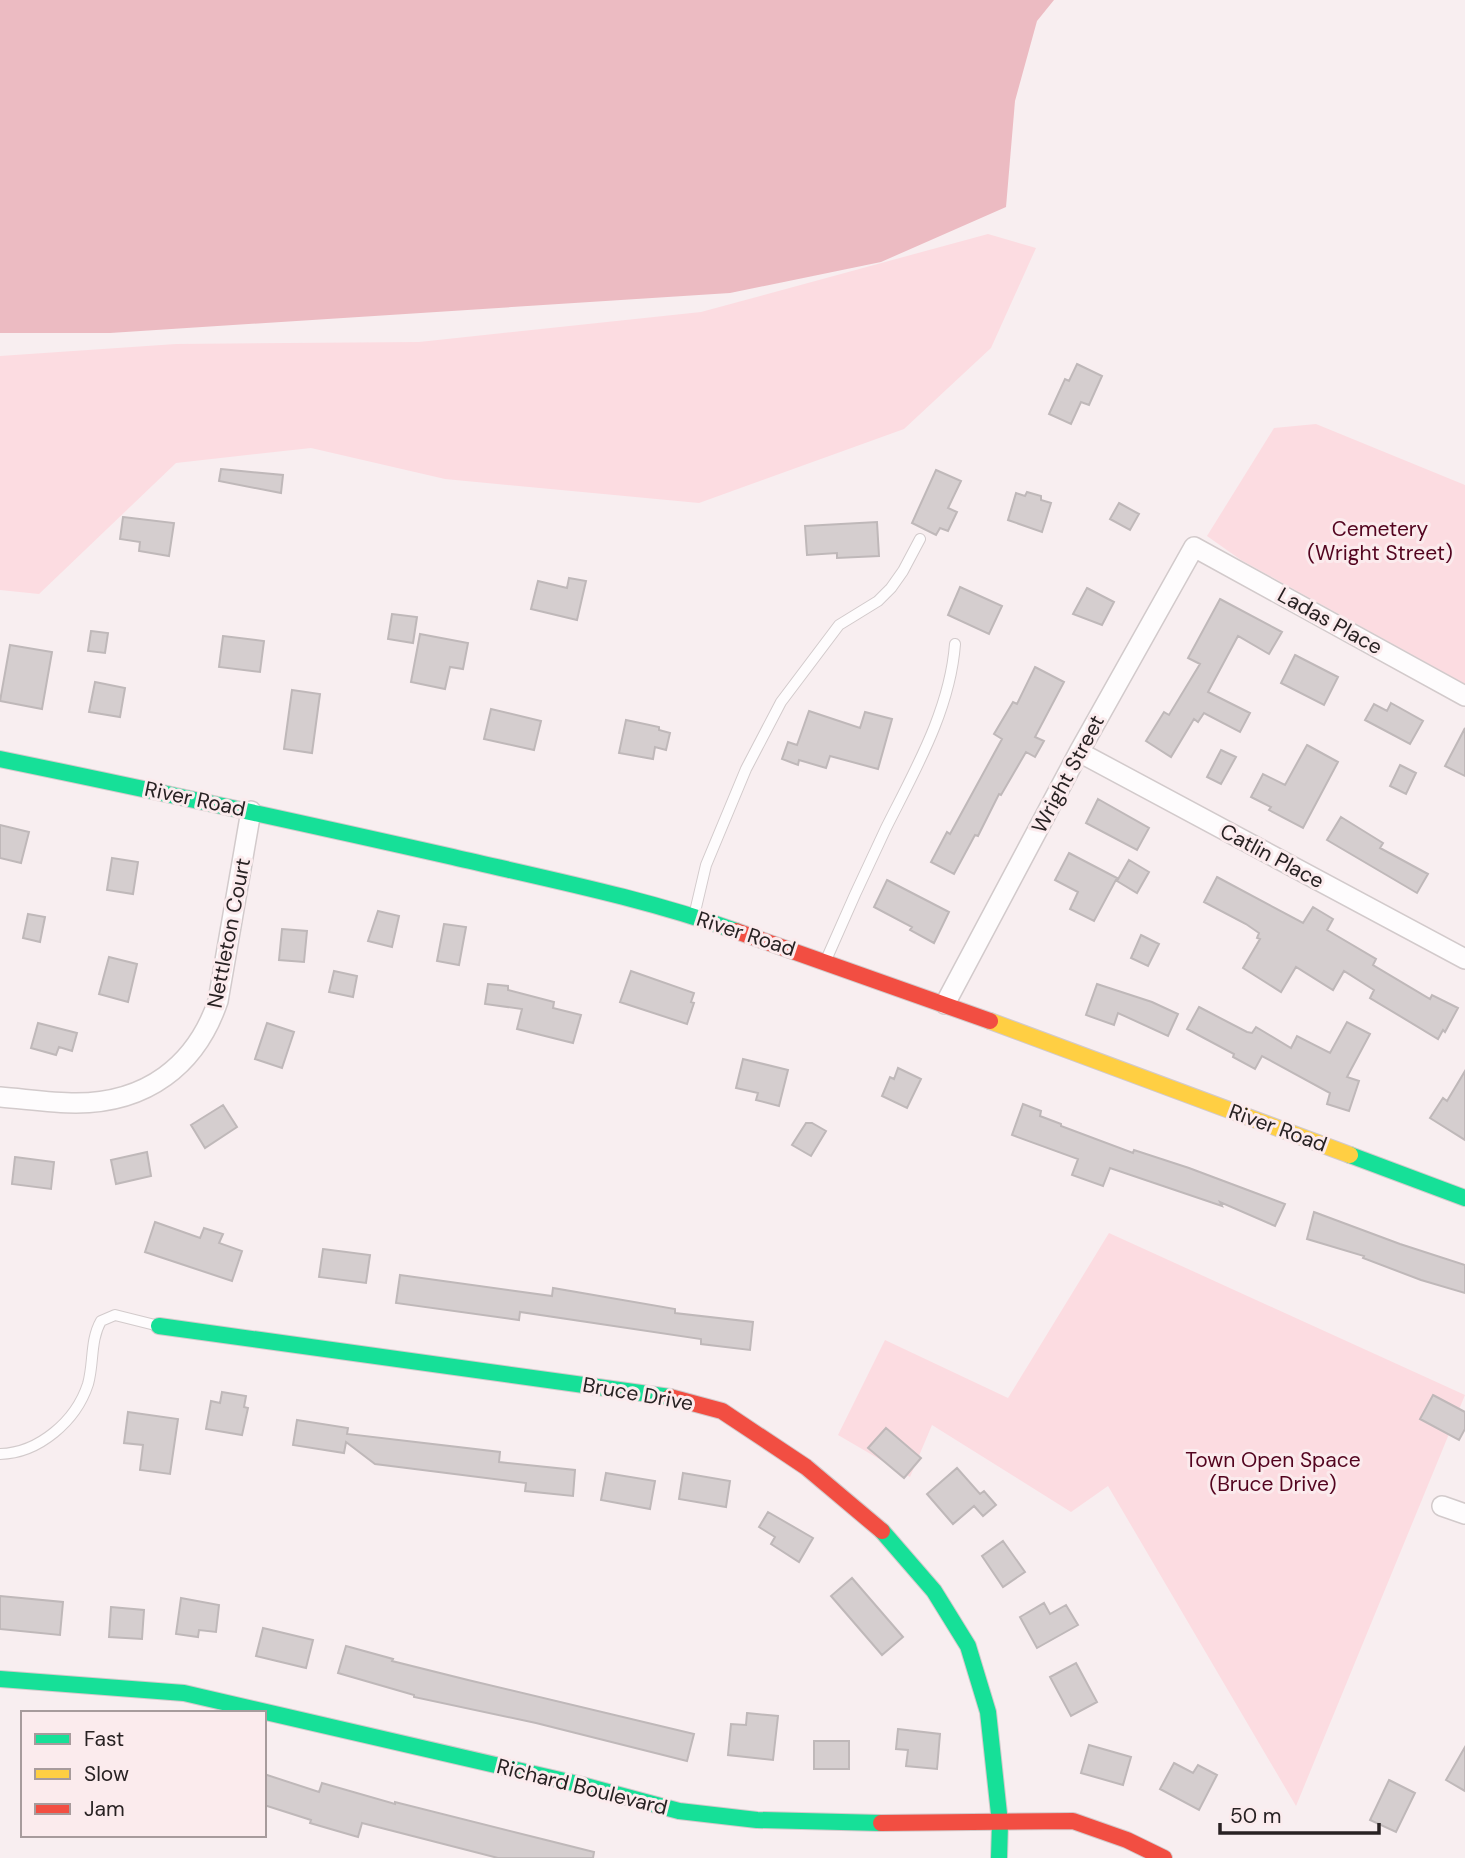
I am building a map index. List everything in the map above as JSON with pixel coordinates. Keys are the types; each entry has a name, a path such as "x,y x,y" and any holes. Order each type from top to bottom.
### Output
{"street":[{"name":"Ladas Place","path":"1194,547 1465,696"},
{"name":"Wright Street","path":"945,1004 1079,752 1194,547"},
{"name":"Catlin Place","path":"1079,752 1465,960"},
{"name":"River Road","path":"0,759 251,811 556,881 694,916 945,1004 1465,1198"},
{"name":"Nettleton Court","path":"0,1097 76,1103 109,1100 142,1092 174,1070 196,1045 211,1023 218,1000 251,811"},
{"name":"Bruce Drive","path":"159,1326 660,1394 722,1411 806,1468 875,1523 934,1591 968,1646 988,1712 1000,1823 999,1858"},
{"path":"1442,1506 1465,1514"},
{"name":"Richard Boulevard","path":"0,1679 184,1693 262,1711"},
{"name":"Richard Boulevard","path":"266,1712 582,1785 679,1811 757,1820 1000,1823 1073,1821 1127,1840 1164,1858"}],"lane":[{"path":"694,916 706,865 746,769 781,702 839,625 878,601 891,588 920,539"},
{"path":"826,961 857,888 939,716 953,668 955,644"},
{"path":"0,1454 22,1452 43,1441 68,1417 87,1386 94,1338 101,1321 115,1315 159,1326"}],"green space":[{"path":"988,234 1036,248 991,348 904,429 699,503 445,479 311,448 176,463 39,594 0,590 0,356 176,344 419,342 701,312"},
{"name":"Cemetery (Wright Street)","path":"1316,424 1465,485 1465,684 1241,560 1207,536 1274,428"},
{"name":"Town Open Space (Bruce Drive)","path":"1109,1233 1465,1395 1296,1806 1108,1486 1071,1512 932,1425 910,1477 838,1435 885,1340 1008,1398"}],"shaded area":[{"path":"0,0 1054,0 1037,21 1015,101 1006,207 881,262 730,293 110,333 0,333"}],"building":[{"path":"1077,364 1102,376 1089,405 1081,402 1071,424 1049,414 1065,379 1069,381"},
{"path":"221,469 283,475 281,493 219,481"},
{"path":"936,470 961,481 948,508 957,512 948,531 940,528 936,535 912,523"},
{"path":"1027,492 1041,496 1041,500 1051,503 1042,532 1008,520 1016,493 1025,496"},
{"path":"1119,503 1139,514 1130,530 1110,519"},
{"path":"123,517 174,523 169,556 139,551 140,542 120,539"},
{"path":"877,522 879,556 837,558 837,553 807,555 805,526"},
{"path":"569,578 586,581 577,620 531,609 538,581 567,588"},
{"path":"960,587 1002,606 989,634 948,615"},
{"path":"1087,588 1114,602 1102,625 1073,614"},
{"path":"1220,599 1282,632 1269,654 1238,636 1208,692 1250,713 1240,732 1204,713 1198,722 1194,719 1171,757 1146,741 1164,712 1169,715 1200,664 1188,658"},
{"path":"392,614 417,617 413,643 388,639"},
{"path":"91,631 108,633 105,653 88,651"},
{"path":"420,634 468,643 463,669 450,667 445,689 411,682"},
{"path":"223,636 264,641 260,672 219,667"},
{"path":"10,645 52,652 42,709 0,701"},
{"path":"1295,655 1338,677 1324,705 1281,683"},
{"path":"1035,667 1064,682 1035,737 1044,741 1035,757 1026,752 954,874 931,862 947,832 950,834 1002,739 994,734 1013,702 1017,704"},
{"path":"95,682 125,688 120,717 89,712"},
{"path":"292,690 320,694 312,753 284,749"},
{"path":"1391,703 1423,721 1410,744 1365,720 1374,704 1387,711"},
{"path":"491,709 541,721 534,750 484,739"},
{"path":"809,711 860,728 865,712 892,719 878,769 830,756 826,768 799,760 798,765 782,759 788,742 797,745"},
{"path":"626,720 659,727 659,730 670,733 666,750 655,747 653,759 619,753"},
{"path":"1465,728 1465,776 1445,766"},
{"path":"1307,745 1338,762 1303,828 1251,797 1263,774 1285,785"},
{"path":"1221,750 1236,757 1221,784 1207,777"},
{"path":"1400,765 1416,773 1406,794 1390,786"},
{"path":"1098,799 1149,828 1137,850 1086,823"},
{"path":"1341,817 1383,843 1380,848 1428,874 1417,893 1327,840"},
{"path":"0,825 29,832 21,863 0,858"},
{"path":"1069,853 1117,878 1094,921 1070,909 1078,892 1055,880"},
{"path":"112,858 138,862 133,894 107,890"},
{"path":"1129,860 1149,872 1137,893 1117,881"},
{"path":"1217,877 1303,923 1313,907 1333,919 1327,930 1376,959 1373,965 1430,999 1432,995 1458,1008 1445,1032 1443,1030 1438,1039 1370,998 1374,990 1344,971 1333,990 1296,967 1281,992 1243,968 1260,939 1257,938 1259,933 1204,902"},
{"path":"887,880 949,912 934,943 910,930 912,927 874,907"},
{"path":"378,911 399,916 392,947 368,941"},
{"path":"28,914 45,917 40,942 23,938"},
{"path":"444,924 466,927 459,965 437,961"},
{"path":"282,929 307,931 304,962 279,960"},
{"path":"1141,935 1159,944 1148,966 1131,958"},
{"path":"109,957 137,964 128,1002 99,994"},
{"path":"334,971 357,976 353,997 329,992"},
{"path":"631,971 694,993 691,1002 694,1003 687,1024 620,1002"},
{"path":"488,984 508,986 508,990 554,1002 553,1008 581,1015 573,1043 517,1029 522,1009 485,1004"},
{"path":"1097,984 1152,1002 1178,1014 1168,1036 1118,1013 1114,1025 1086,1015"},
{"path":"1199,1007 1247,1032 1252,1033 1256,1027 1291,1048 1297,1036 1330,1053 1347,1022 1370,1034 1347,1077 1359,1081 1349,1111 1327,1104 1330,1093 1262,1056 1255,1069 1233,1057 1234,1054 1187,1029"},
{"path":"38,1023 77,1033 72,1051 59,1047 56,1055 31,1048"},
{"path":"267,1023 294,1032 282,1068 255,1059"},
{"path":"743,1059 788,1070 779,1106 756,1100 758,1093 736,1088"},
{"path":"898,1068 921,1079 907,1108 882,1096 890,1077 894,1079"},
{"path":"1465,1071 1465,1140 1430,1118 1443,1098 1447,1101"},
{"path":"1023,1104 1041,1111 1040,1116 1061,1126 1133,1153 1134,1150 1189,1168 1285,1204 1275,1226 1220,1202 1222,1206 1110,1168 1103,1186 1072,1175 1078,1159 1012,1135"},
{"path":"223,1105 237,1127 205,1148 191,1125"},
{"path":"806,1123 812,1123 826,1131 811,1156 792,1145"},
{"path":"147,1152 151,1176 116,1184 111,1160"},
{"path":"15,1157 54,1162 51,1189 12,1184"},
{"path":"1314,1212 1465,1265 1465,1293 1421,1280 1363,1258 1364,1256 1307,1239"},
{"path":"155,1222 200,1238 204,1228 223,1234 219,1243 242,1251 232,1281 145,1252"},
{"path":"323,1249 370,1255 366,1283 319,1277"},
{"path":"400,1275 552,1296 553,1288 675,1309 675,1313 753,1322 750,1350 701,1344 701,1339 520,1312 519,1320 396,1303"},
{"path":"222,1392 246,1396 244,1407 248,1408 242,1435 206,1429 211,1401 220,1403"},
{"path":"1433,1395 1465,1412 1465,1429 1459,1440 1420,1419"},
{"path":"128,1412 178,1419 170,1474 140,1470 143,1445 124,1443"},
{"path":"297,1420 348,1428 347,1434 500,1452 499,1462 575,1470 573,1496 525,1491 526,1483 375,1464 346,1442 344,1453 293,1445"},
{"path":"886,1428 921,1458 904,1478 868,1448"},
{"path":"957,1468 980,1494 984,1491 996,1505 983,1516 974,1506 953,1524 927,1494"},
{"path":"606,1473 655,1481 650,1509 601,1500"},
{"path":"683,1473 730,1481 726,1507 679,1499"},
{"path":"768,1512 813,1538 799,1562 771,1544 775,1537 759,1527"},
{"path":"1003,1541 1025,1572 1003,1587 982,1556"},
{"path":"852,1578 903,1637 882,1655 831,1596"},
{"path":"0,1596 63,1602 60,1635 0,1629"},
{"path":"181,1598 219,1605 216,1632 199,1630 198,1637 176,1634"},
{"path":"1044,1603 1050,1614 1066,1605 1078,1625 1037,1648 1020,1617"},
{"path":"111,1607 144,1610 142,1639 109,1637"},
{"path":"263,1628 313,1640 306,1668 256,1656"},
{"path":"346,1646 393,1659 392,1661 694,1734 687,1761 536,1723 414,1697 338,1673"},
{"path":"1076,1663 1097,1702 1071,1716 1050,1677"},
{"path":"747,1713 778,1716 773,1760 728,1755 731,1724 746,1725"},
{"path":"898,1729 940,1734 937,1769 906,1766 908,1750 896,1749"},
{"path":"814,1741 849,1741 849,1769 814,1769"},
{"path":"1089,1745 1131,1757 1123,1785 1081,1773"},
{"path":"1465,1747 1465,1791 1446,1780"},
{"path":"1174,1763 1193,1773 1198,1765 1217,1775 1199,1810 1160,1789"},
{"path":"266,1775 319,1792 322,1783 395,1804 594,1852 593,1858 498,1858 362,1823 358,1837 310,1823 311,1820 266,1806"},
{"path":"1389,1780 1415,1793 1396,1832 1370,1820"}],"traffic: fast":[{"path":"0,759 560,881 736,931"},
{"path":"1350,1155 1465,1198"},
{"path":"159,1326 670,1397"},
{"path":"882,1531 934,1591 968,1646 988,1712 1000,1823 999,1858"},
{"path":"0,1679 184,1693 262,1711"},
{"path":"266,1712 582,1785 679,1811 757,1820 881,1823"}],"traffic: slow":[{"path":"990,1021 1350,1155"}],"traffic: jam":[{"path":"736,931 990,1021"},
{"path":"670,1397 722,1411 806,1467 882,1531"},
{"path":"881,1823 1073,1821 1127,1840 1164,1858"}]}
